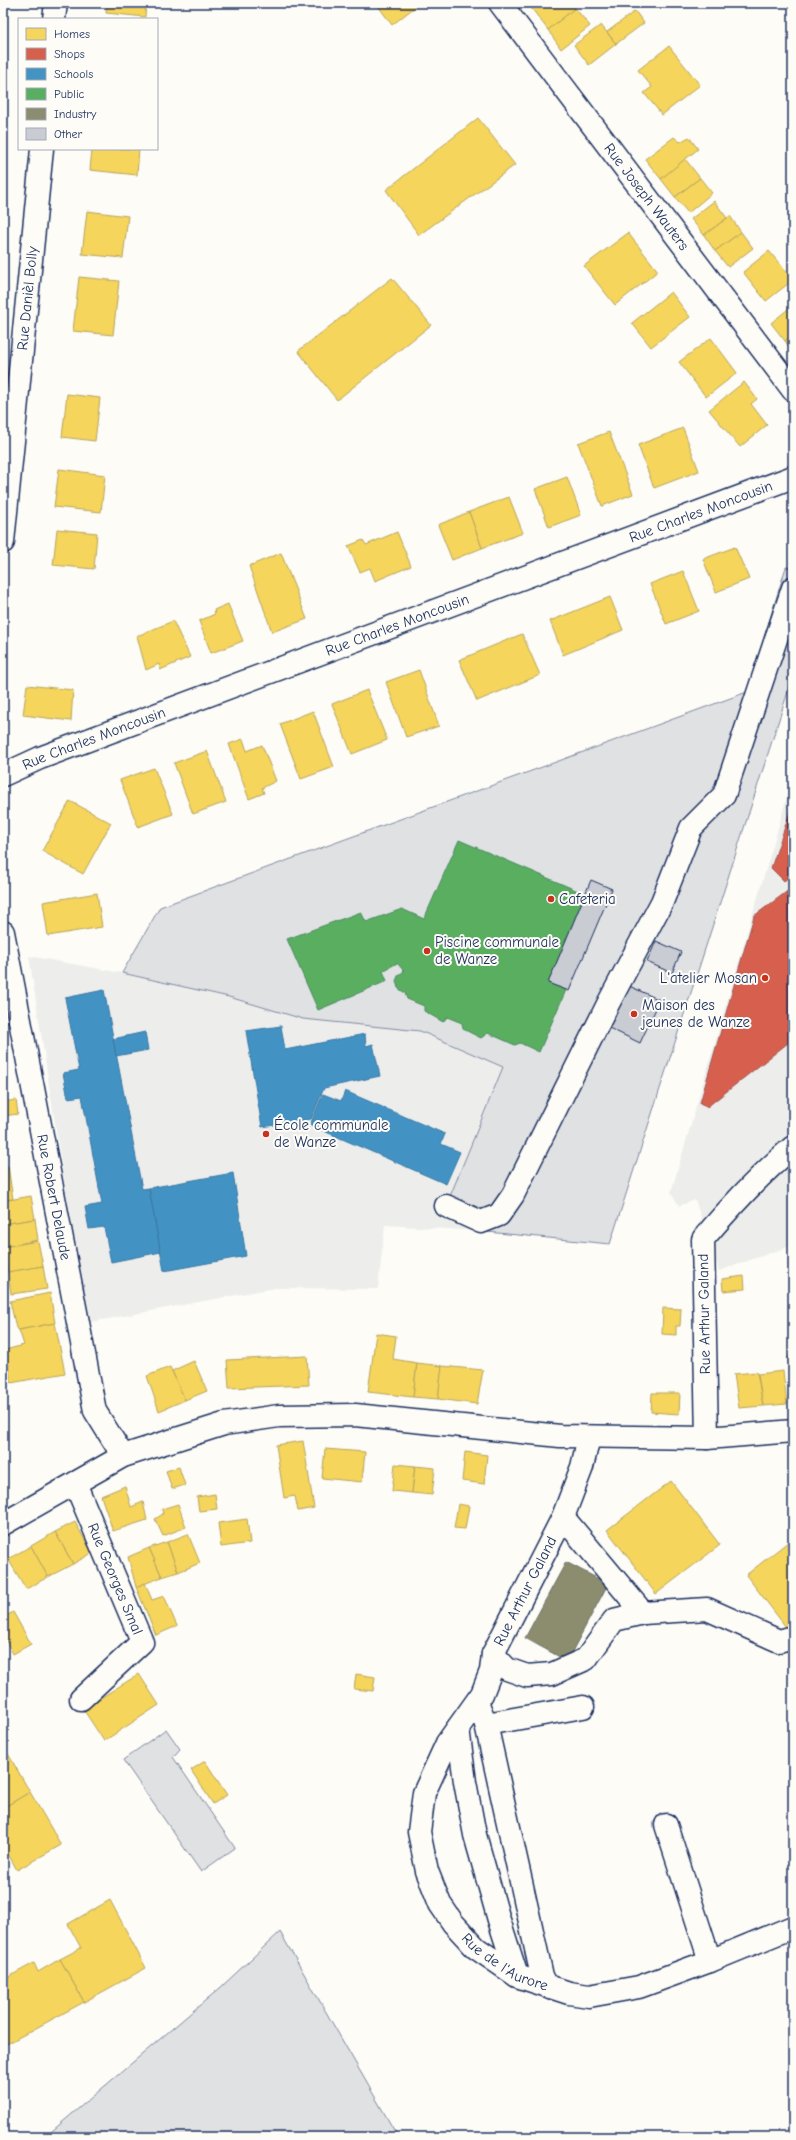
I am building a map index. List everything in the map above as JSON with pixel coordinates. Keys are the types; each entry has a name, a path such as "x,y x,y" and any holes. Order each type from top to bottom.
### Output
{"street":[{"path":"54,18 56,3"},
{"name":"Rue Joseph Wauters","path":"500,3 793,390"},
{"name":"Rue Danièl Bolly","path":"3,542 42,150"},
{"name":"Rue Charles Moncousin","path":"3,775 40,758 793,477"},
{"path":"446,1206 481,1222 499,1215 513,1195 609,1002 662,902 691,828 724,795 793,588"},
{"name":"Rue Robert Delaude","path":"3,932 95,1411 123,1456"},
{"name":"Rue Arthur Galand","path":"707,1438 703,1239 732,1204 770,1166 793,1147"},
{"path":"3,1524 123,1456 224,1424 279,1416 355,1415 499,1431 589,1437 707,1438 793,1431"},
{"name":"Rue Arthur Galand","path":"589,1437 582,1467 562,1517 493,1654 507,1669 527,1676 552,1674 586,1659 614,1620 643,1613 707,1609 779,1641 793,1636"},
{"name":"Rue Georges Smal","path":"75,1483 142,1642 81,1699"},
{"name":"Rue Arthur Galand","path":"562,1517 643,1613"},
{"name":"Rue de l'Aurore","path":"493,1654 491,1671 482,1694 448,1743 424,1793 419,1832 428,1871 440,1904 453,1923 476,1948 517,1976 569,1993 588,1996 639,1987 710,1961 793,1927"},
{"path":"477,1702 486,1724 542,1976 547,1986"},
{"path":"486,1724 583,1707"},
{"path":"458,1728 465,1782 475,1835 501,1927 517,1976"},
{"path":"666,1825 710,1961"}],"shaded area":[{"path":"786,567 793,568 793,676 610,1244 477,1231 448,1201 503,1067 420,1031 303,1019 229,997 122,973 160,907 747,692"},
{"path":"793,777 793,1245 719,1271 695,1200 679,1206 671,1192"},
{"name":"École communale de Wanze","path":"29,956 122,973 229,997 303,1019 420,1031 503,1067 448,1201 477,1231 385,1225 378,1289 275,1288 86,1323"},
{"path":"166,1729 180,1749 173,1757 235,1848 201,1872 123,1760"},
{"path":"280,1932 398,2137 45,2137 220,1988"}],"building: Homes":[{"path":"107,3 146,3 145,17 106,13"},
{"path":"376,3 420,3 392,25"},
{"path":"528,3 540,3 532,9"},
{"path":"540,3 571,3 575,8 548,30 532,9"},
{"path":"575,8 590,26 561,49 548,30"},
{"path":"635,11 644,23 616,44 607,32"},
{"path":"601,25 616,44 589,65 574,45"},
{"path":"669,46 700,85 662,115 644,93 652,87 638,70"},
{"path":"478,118 515,165 419,235 386,190"},
{"path":"674,137 680,142 689,137 698,149 661,179 645,159"},
{"path":"92,150 139,150 137,175 90,170"},
{"path":"685,159 700,178 675,197 661,179"},
{"path":"700,178 712,193 688,213 675,197"},
{"path":"714,201 727,218 704,235 691,219"},
{"path":"87,211 128,216 123,258 82,254"},
{"path":"730,216 741,232 715,251 704,235"},
{"path":"741,232 753,248 728,267 715,251"},
{"path":"628,233 658,271 615,305 584,266"},
{"path":"769,251 793,280 766,301 743,272"},
{"path":"79,277 119,281 113,335 73,331"},
{"path":"392,278 431,325 337,400 298,351"},
{"path":"671,292 690,317 651,347 632,323"},
{"path":"793,305 793,334 785,341 771,323"},
{"path":"793,334 793,352 785,341"},
{"path":"711,338 737,373 706,397 679,362"},
{"path":"744,382 757,399 751,404 767,425 740,447 709,410"},
{"path":"67,394 100,398 95,441 62,437"},
{"path":"683,428 699,471 654,488 638,445"},
{"path":"609,432 633,494 602,506 578,443"},
{"path":"59,469 105,475 101,512 54,507"},
{"path":"567,477 581,515 549,527 535,489"},
{"path":"509,497 523,533 482,548 469,512"},
{"path":"469,512 482,548 452,560 438,525"},
{"path":"57,529 97,533 94,569 53,565"},
{"path":"397,532 411,566 375,581 370,568 360,572 348,546 363,540 366,545"},
{"path":"735,547 749,579 716,592 703,559"},
{"path":"281,553 307,619 272,632 249,566"},
{"path":"683,571 699,611 666,624 650,584"},
{"path":"610,597 623,630 563,655 550,621"},
{"path":"228,604 243,641 211,653 199,621 215,614 214,610"},
{"path":"173,621 190,657 160,670 159,664 146,670 137,636"},
{"path":"522,634 540,675 477,701 459,660"},
{"path":"419,670 439,726 406,737 386,682"},
{"path":"27,685 73,690 71,721 23,715"},
{"path":"367,690 387,740 352,754 332,704"},
{"path":"313,711 334,767 301,779 280,724"},
{"path":"243,739 247,751 262,745 276,781 262,788 264,793 249,799 229,744"},
{"path":"207,751 226,802 193,814 174,763"},
{"path":"154,768 173,814 138,827 120,780"},
{"path":"70,801 111,823 83,874 42,851"},
{"path":"97,893 102,927 48,936 43,902"},
{"path":"16,1100 18,1114 3,1116 3,1102"},
{"path":"3,1166 8,1166 13,1199 3,1200"},
{"path":"31,1196 35,1219 3,1224 3,1201"},
{"path":"35,1219 38,1240 3,1247 3,1224"},
{"path":"38,1241 43,1266 8,1272 3,1247"},
{"path":"43,1266 47,1289 11,1294 8,1272"},
{"path":"744,1276 745,1289 723,1291 722,1279"},
{"path":"50,1293 55,1323 19,1330 16,1328 10,1301"},
{"path":"663,1308 681,1309 680,1326 676,1326 676,1335 662,1334"},
{"path":"55,1323 65,1373 11,1383 5,1350 24,1345 19,1330"},
{"path":"376,1333 396,1336 393,1359 417,1363 413,1397 368,1392"},
{"path":"307,1356 309,1385 229,1388 227,1360"},
{"path":"793,1356 793,1389 788,1357"},
{"path":"194,1361 207,1391 185,1400 172,1371"},
{"path":"417,1363 442,1366 438,1399 413,1397"},
{"path":"442,1366 483,1370 477,1404 438,1399"},
{"path":"170,1367 185,1400 159,1411 147,1376"},
{"path":"783,1371 787,1404 763,1406 758,1374"},
{"path":"757,1372 763,1406 739,1408 734,1374"},
{"path":"652,1393 680,1393 679,1414 651,1412"},
{"path":"303,1441 314,1508 298,1511 295,1496 284,1498 276,1445"},
{"path":"325,1449 365,1452 362,1482 322,1478"},
{"path":"465,1452 487,1455 484,1484 462,1481"},
{"path":"395,1464 415,1466 412,1493 392,1491"},
{"path":"415,1466 435,1468 432,1495 412,1493"},
{"path":"179,1467 185,1485 172,1489 166,1471"},
{"path":"671,1481 720,1545 656,1594 607,1530"},
{"path":"125,1486 131,1507 143,1502 147,1520 113,1531 101,1496"},
{"path":"215,1494 217,1509 199,1511 197,1497"},
{"path":"178,1504 186,1527 163,1536 155,1519 163,1514 162,1509"},
{"path":"458,1504 469,1506 465,1529 454,1528"},
{"path":"247,1519 250,1543 221,1547 218,1523"},
{"path":"75,1522 92,1553 73,1564 55,1532"},
{"path":"55,1532 73,1564 48,1577 31,1546"},
{"path":"188,1534 200,1563 178,1572 167,1542"},
{"path":"793,1538 793,1628 789,1631 746,1575"},
{"path":"167,1542 178,1572 162,1577 149,1548"},
{"path":"31,1546 48,1577 26,1589 8,1559"},
{"path":"149,1548 162,1577 136,1587 128,1557"},
{"path":"145,1583 152,1600 164,1596 177,1626 156,1635 136,1587"},
{"path":"13,1612 31,1644 13,1654 3,1635 3,1618"},
{"path":"139,1674 159,1705 104,1741 83,1709"},
{"path":"356,1674 375,1677 373,1691 354,1689"},
{"path":"3,1745 30,1792 3,1808"},
{"path":"205,1761 227,1795 213,1804 191,1770"},
{"path":"30,1792 61,1845 17,1870 8,1854 3,1857 3,1808"},
{"path":"110,1900 146,1968 84,2002 60,1959 81,1948 68,1924"},
{"path":"60,1959 84,2002 3,2046 3,1980 34,1963 38,1972"}],"building: Shops":[{"path":"793,803 793,874 784,881 771,868"},
{"name":"L'atelier Mosan","path":"793,887 793,1039 707,1107 700,1103 754,916"}],"building: Schools":[{"path":"104,990 142,1189 149,1188 161,1252 111,1262 104,1227 89,1229 85,1207 102,1204 82,1096 68,1098 63,1073 79,1070 65,998"},
{"path":"281,1026 285,1050 365,1034 366,1046 373,1044 380,1076 324,1088 311,1119 262,1127 246,1031"},
{"path":"145,1032 148,1050 116,1056 113,1039"},
{"path":"345,1091 445,1134 441,1144 460,1152 446,1184 310,1125 323,1094 341,1101"},
{"path":"233,1173 246,1256 164,1271 149,1188"}],"building: Public":[{"name":"Piscine communale de Wanze","path":"459,840 585,894 548,983 566,990 539,1052 520,1043 515,1045 488,1033 481,1038 463,1029 462,1023 447,1017 443,1022 424,1011 424,1006 407,999 405,993 398,988 396,981 398,976 404,971 397,963 383,971 387,981 318,1010 287,939 361,912 366,922 402,909 424,919"}],"building: Industry":[{"path":"566,1562 608,1584 567,1661 525,1638"}],"building: Other":[{"path":"591,880 612,889 569,991 548,983"},
{"path":"656,941 681,952 672,973 647,962"},
{"name":"Maison des jeunes de Wanze","path":"627,985 660,1000 640,1043 607,1027"}],"place":[{"name":"Cafeteria","path":"551,899"},
{"name":"Piscine communale de Wanze","path":"427,951"},
{"name":"L'atelier Mosan","path":"765,978"},
{"name":"Maison des jeunes de Wanze","path":"634,1014"},
{"name":"École communale de Wanze","path":"266,1134"}]}
